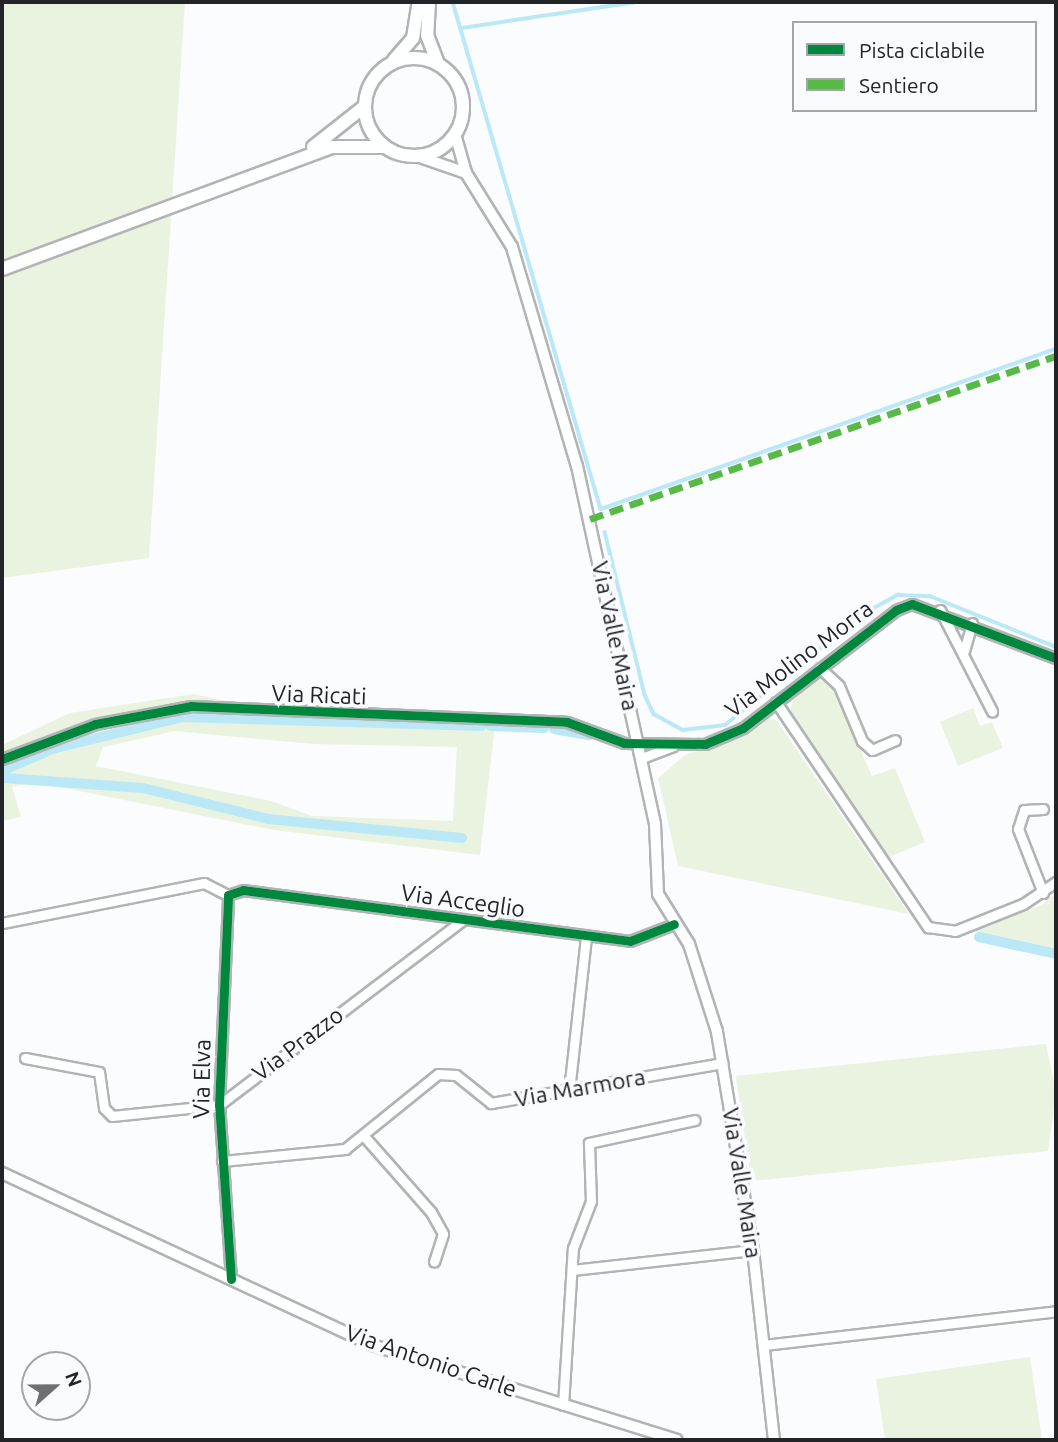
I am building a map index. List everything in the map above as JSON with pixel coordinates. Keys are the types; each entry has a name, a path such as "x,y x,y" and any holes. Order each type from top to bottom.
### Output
{"main road":[{"path":"282,164 344,130 365,106 381,71 406,51 419,2"},
{"path":"429,2 427,35 438,65"},
{"path":"2,269 282,164 341,146 385,146 417,156 455,134 463,104 451,75 438,65 408,58 381,71"},
{"path":"365,106 370,129 385,146"}],"street":[{"name":"Via Valle Maira","path":"455,134 466,173 512,247 582,486 655,824 658,894 697,964 723,1063 753,1250 774,1440"},
{"path":"417,156 466,173"},
{"name":"Via Molino Morra","path":"642,758 675,746 720,739 776,702 896,610 912,604 940,610 1056,658"},
{"path":"940,610 964,652 992,711"},
{"path":"964,652 972,623"},
{"name":"Via Molino Morra","path":"820,668 839,686 862,741 873,750 895,740"},
{"path":"776,702 928,927 955,931 1043,893 1056,881"},
{"name":"Via Ricati","path":"2,759 96,724 191,706 567,722 607,740 638,743"},
{"name":"Via Molino Morra","path":"638,743 675,746"},
{"path":"1043,809 1024,810 1018,829 1043,893"},
{"path":"2,923 204,883 228,895"},
{"name":"Via Acceglio","path":"228,895 243,890 461,921 630,941 674,924"},
{"name":"Via Elva","path":"228,895 219,1104 231,1279"},
{"name":"Via Prazzo","path":"219,1104 461,921"},
{"path":"569,1091 586,937"},
{"path":"25,1058 99,1072 104,1108 112,1116 219,1104"},
{"name":"Via Marmora","path":"222,1161 345,1149 438,1074 456,1075 491,1103 723,1063"},
{"path":"563,1405 573,1248 591,1201 589,1143 695,1120"},
{"path":"363,1135 431,1212 443,1234 434,1262"},
{"name":"Via Antonio Carle","path":"2,1173 372,1345 677,1440"},
{"path":"572,1270 753,1250"},
{"path":"764,1345 1056,1311"}],"green space":[{"path":"2,2 185,2 149,558 2,578"},
{"path":"821,675 830,681 872,776 895,768 925,842 889,857 790,712 794,695"},
{"path":"193,694 250,706 245,715 495,725 480,855 274,830 35,782 12,787 21,817 2,821 2,745 70,713","holes":["175,731 313,744 457,747 453,821 312,816 271,801 96,766 103,747"]},
{"path":"973,708 980,726 992,722 1003,748 958,766 940,722"},
{"path":"767,717 777,721 909,914 678,866 658,778 685,755 731,740"},
{"path":"1056,893 1056,952 973,931 1042,905"},
{"path":"1046,1044 1056,1093 1048,1151 751,1181 736,1076"},
{"path":"1030,1357 1042,1440 885,1440 876,1379"}],"waterway":[{"path":"453,2 601,509 1056,349"},
{"path":"462,28 636,2"},
{"path":"605,532 645,695 654,714 683,730 725,725 865,613 898,595 930,596 1056,647"},
{"path":"2,771 52,749 182,717 482,726"},
{"path":"491,726 544,728"},
{"path":"554,729 589,735"},
{"path":"4,778 143,788 268,819 462,838"},
{"path":"979,937 1056,954"}],"marked path":[{"path":"590,519 1056,356"}],"cycle path":[{"path":"2,759 95,724 191,706 567,722 624,743 705,744 743,728 896,610 912,604 1056,658"},
{"path":"231,1279 219,1105 228,895 243,890 630,941 674,924"}]}
